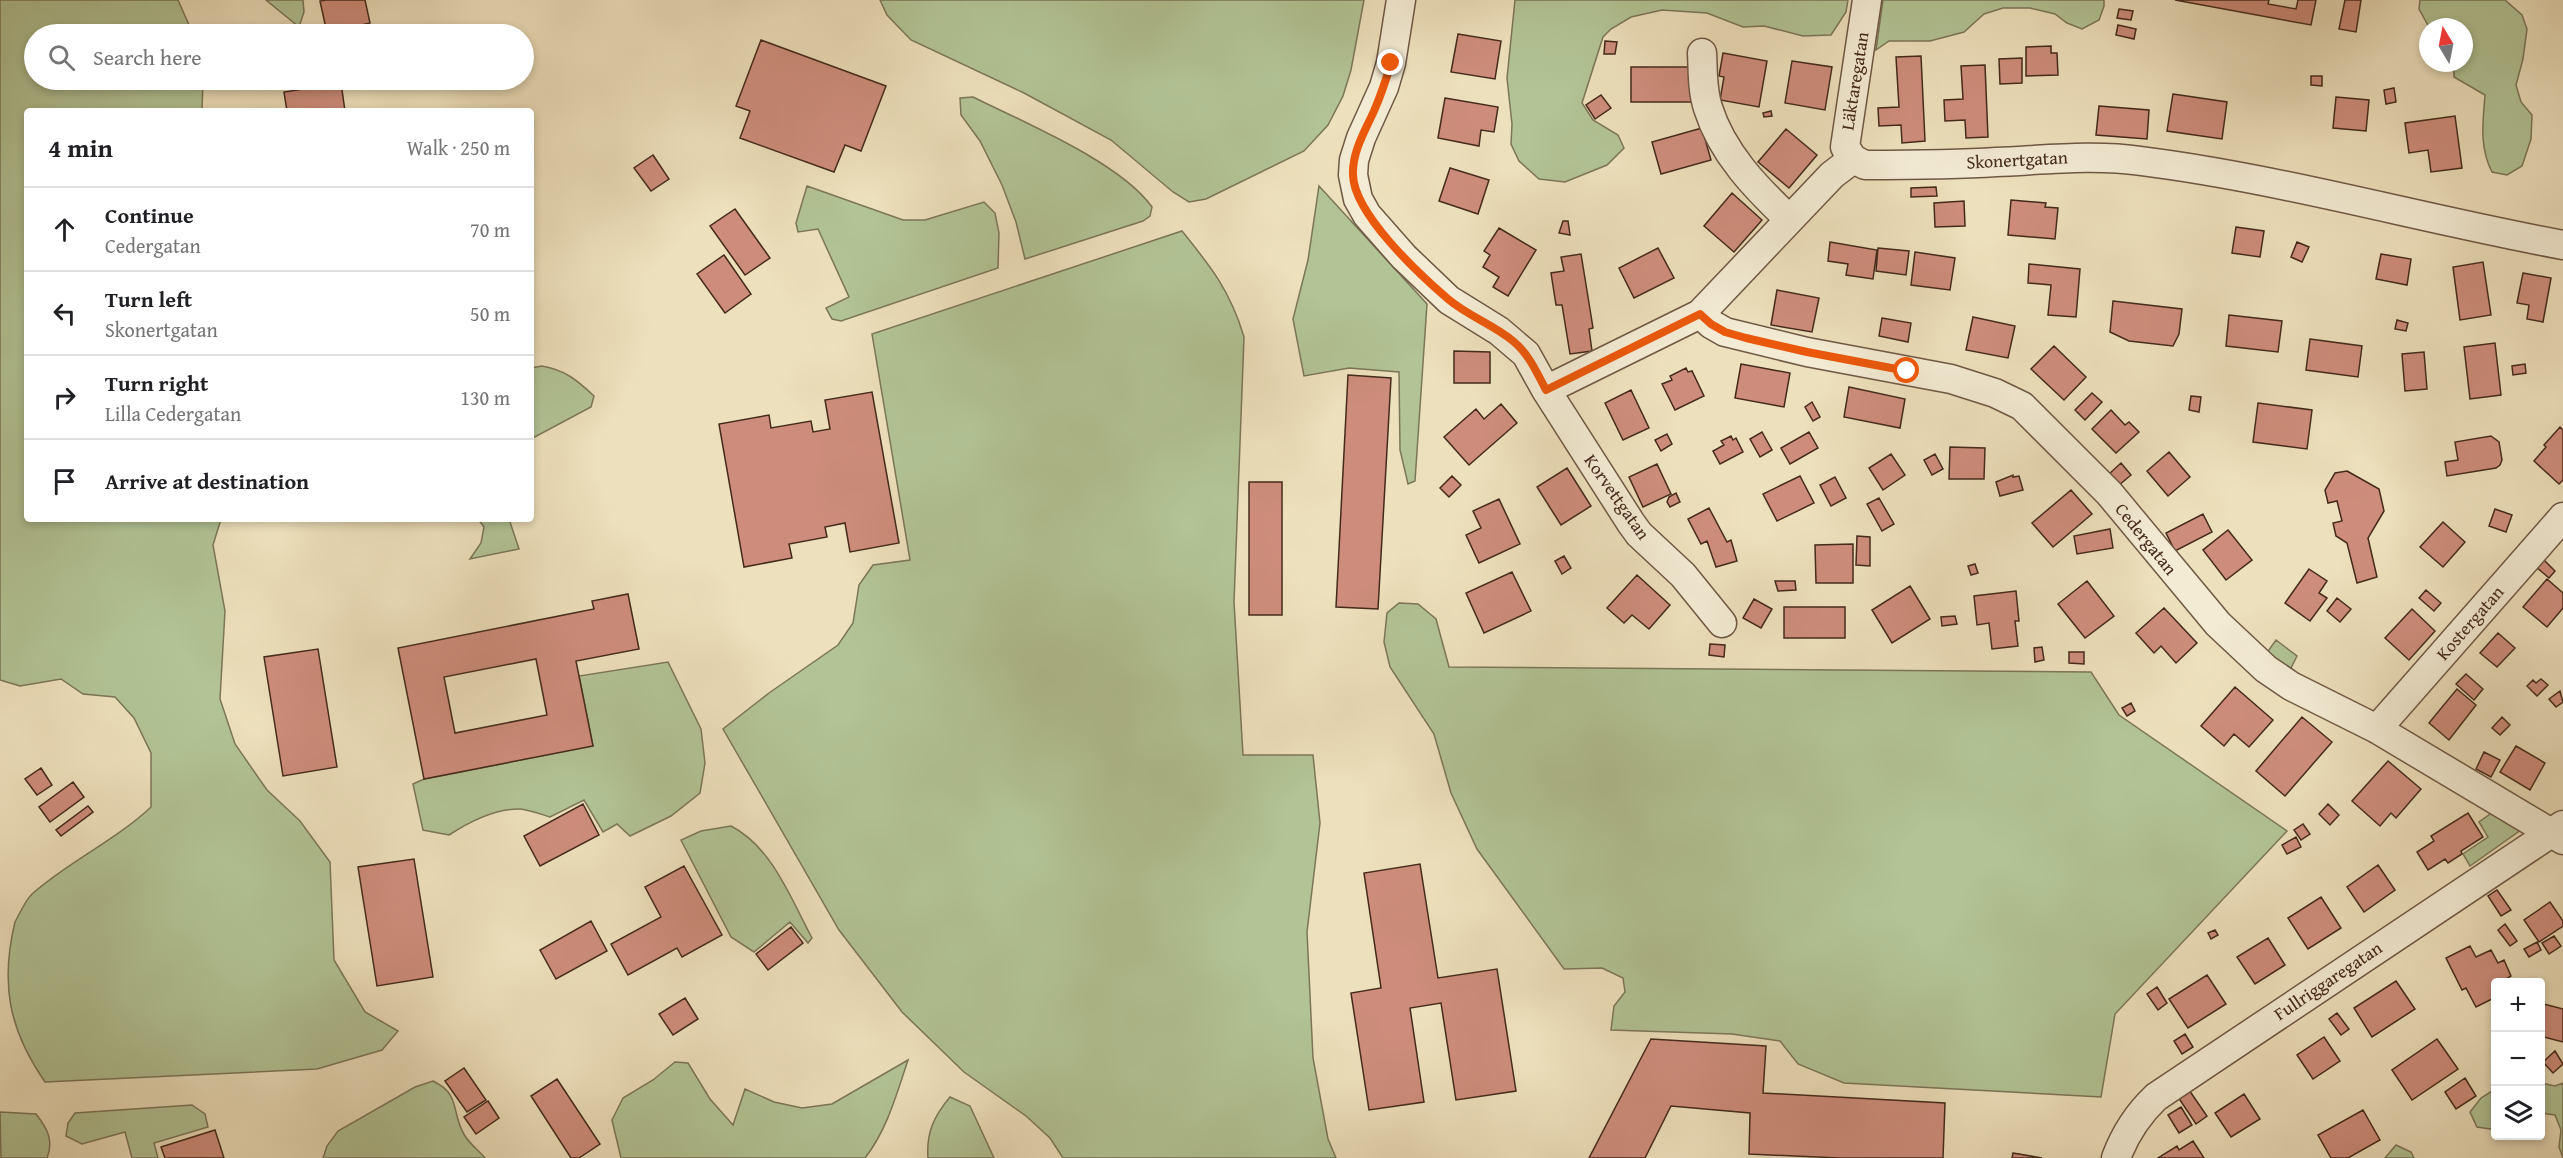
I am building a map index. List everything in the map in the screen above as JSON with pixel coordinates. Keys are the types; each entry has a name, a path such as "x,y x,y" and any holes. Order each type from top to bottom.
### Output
{"street":[{"name":"Korvettgatan","path":"1401,0 1391,63 1384,87 1361,138 1354,160 1353,175 1358,199 1367,215 1404,257 1449,300 1514,342 1526,354 1546,390 1630,523 1683,575 1722,623"},
{"name":"Läktaregatan","path":"1853,159 1845,147 1846,134 1867,0"},
{"path":"1702,53 1704,91 1718,134 1761,193 1789,219"},
{"name":"Skonertgatan","path":"1853,159 1865,165 2083,157 2141,161 2279,185 2466,227 2563,245"},
{"path":"1546,390 1700,314 1832,175 1853,159"},
{"name":"Cedergatan","path":"1700,314 1725,332 1807,352 1951,379 1995,393 2022,406 2109,494 2197,601 2242,648 2266,669 2292,686 2377,729 2559,832"},
{"name":"Kostergatan","path":"2377,729 2563,517"},
{"name":"Fullriggaregatan","path":"2116,1158 2134,1123 2144,1108 2156,1097 2559,832"}],"green space":[{"path":"0,0 178,0 189,24 24,24 24,90 203,90 202,108 24,108 24,522 220,522 213,545 225,611 220,699 235,744 267,790 300,821 330,862 334,960 365,1012 398,1031 382,1050 317,1069 45,1082 23,1044 11,1006 8,966 15,922 32,894 46,882 122,830 151,807 151,753 134,718 115,697 83,694 61,679 20,686 0,680"},
{"path":"266,0 303,0 304,12 300,24 295,24"},
{"path":"880,0 1364,0 1351,70 1343,96 1328,125 1304,151 1206,199 1189,202 1173,192 1111,140 1024,93 911,40 887,15"},
{"path":"1515,0 1848,0 1846,12 1831,35 1803,36 1764,26 1743,27 1707,13 1662,10 1631,17 1611,29 1603,37 1582,103 1593,120 1618,135 1624,148 1607,165 1565,182 1539,179 1519,161 1511,144 1512,124 1507,78"},
{"path":"1883,0 2104,0 2104,6 2099,20 2082,29 2067,23 2055,14 2030,8 2003,8 1984,14 1964,32 1930,41 1889,41 1876,50"},
{"path":"2420,0 2505,0 2522,15 2527,29 2523,59 2516,85 2521,102 2532,115 2531,139 2522,166 2507,175 2492,172 2485,153 2483,115 2485,95 2454,77 2454,72 2473,72 2473,18 2424,18 2419,9"},
{"path":"973,97 1069,144 1118,174 1152,207 1150,216 1143,221 1025,259 1016,222 1002,185 980,141 961,115 960,98"},
{"path":"807,186 903,220 925,220 984,202 995,213 999,233 998,268 841,321 832,319 826,308 849,297 818,229 798,232 796,223"},
{"path":"1319,186 1427,304 1415,481 1408,484 1400,450 1399,372 1349,368 1304,376 1293,319 1308,260"},
{"path":"1182,231 1219,280 1239,320 1244,337 1234,602 1243,755 1313,755 1320,823 1307,932 1313,1058 1328,1139 1336,1158 1063,1158 1050,1138 1026,1116 964,1072 902,1012 839,930 723,729 769,693 838,645 853,623 859,585 873,565 910,560 872,334"},
{"path":"542,366 570,376 594,396 591,407 534,437 534,367"},
{"path":"480,522 510,522 519,549 470,559 481,543 484,527"},
{"path":"1399,603 1418,604 1436,619 1449,667 2091,672 2119,715 2287,831 2115,1014 2101,1097 1844,1083 1798,1064 1780,1041 1732,1034 1611,1030 1614,1006 1625,992 1623,978 1602,968 1564,969 1477,849 1451,793 1434,734 1390,667 1384,642 1387,613"},
{"path":"2276,640 2297,656 2290,670 2266,654"},
{"path":"668,662 701,729 705,763 700,793 671,816 630,836 617,824 603,832 584,800 550,817 518,809 499,811 482,817 449,835 423,830 413,784 424,779 593,746 579,676"},
{"path":"2496,810 2519,829 2518,832 2470,866 2463,854 2488,837 2479,822"},
{"path":"731,826 758,847 779,875 812,938 808,943 790,922 754,952 731,937 681,840 701,831"},
{"path":"908,1060 885,1123 865,1158 621,1158 612,1120 623,1098 653,1080 675,1062 688,1063 710,1099 733,1125 745,1089 774,1102 802,1108 832,1104"},
{"path":"433,1081 448,1092 465,1136 485,1158 323,1158 327,1146 338,1131 415,1087"},
{"path":"2563,1083 2563,1158 2559,1147 2561,1130 2555,1115 2545,1114 2545,1084 2555,1086"},
{"path":"2491,1092 2490,1129 2477,1127 2470,1112 2481,1098"},
{"path":"950,1097 970,1106 994,1158 928,1158 928,1141 932,1125"},
{"path":"192,1105 205,1114 208,1127 154,1143 158,1158 132,1158 125,1132 82,1144 66,1136 68,1123 75,1113"},
{"path":"0,1112 36,1114 48,1134 50,1146 47,1158 1,1158"},
{"path":"2396,1145 2411,1152 2414,1158 2385,1158"}],"building":[{"path":"365,0 370,23 325,24 320,1"},
{"path":"2175,0 2269,0 2268,4 2296,9 2298,0 2316,0 2311,25"},
{"path":"2345,0 2361,0 2356,32 2339,29"},
{"path":"2119,9 2133,11 2131,20 2117,18"},
{"path":"2118,25 2136,29 2134,39 2116,35"},
{"path":"1458,34 1501,41 1495,79 1451,72"},
{"path":"761,40 886,86 861,151 845,145 834,172 740,138 750,111 736,106"},
{"path":"1605,41 1617,42 1615,54 1604,54"},
{"path":"2051,46 2051,53 2057,53 2058,75 2026,76 2026,47"},
{"path":"1723,53 1767,61 1759,107 1720,100 1724,77 1719,76"},
{"path":"1921,56 1925,141 1902,143 1901,125 1879,126 1878,108 1899,107 1896,57"},
{"path":"2022,58 2022,83 2000,84 1999,59"},
{"path":"1792,61 1832,67 1825,110 1785,103"},
{"path":"1985,65 1988,137 1966,138 1965,120 1945,121 1944,100 1963,99 1961,66"},
{"path":"1631,67 1691,67 1691,102 1631,102"},
{"path":"2311,76 2322,76 2322,86 2311,85"},
{"path":"2394,88 2396,102 2386,104 2384,90"},
{"path":"342,90 345,108 287,108 284,92"},
{"path":"2173,94 2227,102 2222,139 2167,131"},
{"path":"1601,95 1611,108 1595,119 1586,105"},
{"path":"2336,97 2369,100 2366,131 2333,128"},
{"path":"1445,98 1498,107 1494,132 1481,130 1479,146 1438,138"},
{"path":"2099,106 2149,110 2147,139 2096,135"},
{"path":"1771,111 1772,116 1764,117 1763,113"},
{"path":"2455,116 2462,168 2431,172 2428,150 2409,153 2405,123"},
{"path":"1702,128 1711,160 1661,174 1652,142"},
{"path":"1786,129 1817,155 1789,188 1758,162"},
{"path":"653,155 669,179 651,191 634,168"},
{"path":"1450,168 1489,180 1478,214 1439,201"},
{"path":"1936,187 1937,196 1911,197 1911,188"},
{"path":"1732,193 1762,220 1734,252 1704,226"},
{"path":"2011,200 2046,203 2045,207 2058,208 2055,239 2008,235"},
{"path":"1964,201 1965,226 1935,227 1934,203"},
{"path":"735,209 770,258 745,275 710,226"},
{"path":"1563,221 1568,221 1570,235 1559,233"},
{"path":"2236,227 2264,231 2260,257 2232,253"},
{"path":"1499,228 1536,250 1508,296 1493,287 1499,277 1483,267 1490,255 1484,251"},
{"path":"1830,242 1877,250 1873,279 1846,275 1848,264 1828,261"},
{"path":"2297,242 2309,247 2302,262 2291,257"},
{"path":"1658,248 1674,278 1634,298 1619,268"},
{"path":"1878,248 1909,251 1906,275 1876,271"},
{"path":"1915,252 1955,258 1950,290 1911,285"},
{"path":"1581,254 1593,328 1589,329 1592,351 1570,354 1562,305 1556,305 1551,273 1564,271 1561,257"},
{"path":"2381,254 2411,259 2407,285 2376,279"},
{"path":"724,255 751,294 725,313 697,274"},
{"path":"2483,262 2491,315 2460,320 2453,267"},
{"path":"2029,264 2080,269 2076,317 2048,315 2051,285 2028,283"},
{"path":"2523,273 2551,278 2543,322 2527,319 2529,305 2517,303"},
{"path":"1777,290 1819,298 1812,332 1771,325"},
{"path":"2113,301 2182,309 2179,334 2173,346 2129,341 2110,332"},
{"path":"2229,315 2282,321 2278,352 2226,346"},
{"path":"1973,317 2015,326 2008,358 1966,350"},
{"path":"1882,318 1911,323 1908,342 1879,336"},
{"path":"2397,320 2408,323 2406,331 2395,329"},
{"path":"2310,339 2362,346 2358,377 2306,370"},
{"path":"2495,343 2501,395 2470,399 2464,347"},
{"path":"2054,346 2086,377 2064,400 2031,369"},
{"path":"1454,351 1490,352 1490,383 1454,383"},
{"path":"2424,352 2427,389 2405,391 2402,354"},
{"path":"1741,364 1790,373 1784,407 1735,398"},
{"path":"2525,364 2526,373 2513,375 2512,366"},
{"path":"1686,368 1688,372 1692,371 1704,396 1675,410 1662,384 1672,380 1670,376"},
{"path":"1348,375 1391,378 1378,609 1336,607"},
{"path":"1849,387 1905,399 1900,428 1844,417"},
{"path":"1631,390 1649,428 1623,440 1605,403"},
{"path":"872,392 899,543 850,552 845,523 825,527 827,537 789,544 792,558 744,567 719,424 769,415 771,428 811,421 813,432 830,429 825,400"},
{"path":"2092,393 2102,402 2085,420 2075,410"},
{"path":"2191,396 2201,397 2199,412 2189,410"},
{"path":"1812,402 1820,417 1813,421 1805,407"},
{"path":"2258,403 2312,410 2307,449 2253,442"},
{"path":"1501,404 1517,423 1469,465 1444,437 1476,409 1484,419"},
{"path":"2111,410 2125,425 2129,422 2139,432 2116,453 2092,429"},
{"path":"2560,427 2563,430 2563,480 2559,484 2534,461"},
{"path":"1762,432 1772,450 1760,457 1750,439"},
{"path":"1809,432 1818,448 1790,464 1781,448"},
{"path":"1667,434 1672,444 1661,451 1655,440"},
{"path":"1731,436 1733,440 1736,438 1743,452 1720,464 1713,451 1724,445 1721,441"},
{"path":"2491,436 2499,442 2502,460 2500,465 2496,468 2447,476 2445,462 2458,460 2455,442"},
{"path":"1950,447 1985,448 1984,479 1949,479"},
{"path":"2169,452 2190,477 2168,496 2147,471"},
{"path":"1891,454 1905,475 1883,490 1869,468"},
{"path":"1935,454 1943,469 1932,475 1924,460"},
{"path":"2121,463 2131,475 2118,486 2109,474"},
{"path":"1657,464 1671,494 1643,507 1629,477"},
{"path":"1567,468 1591,506 1561,525 1537,487"},
{"path":"2347,471 2379,489 2384,511 2368,538 2377,577 2357,583 2347,543 2336,536 2333,523 2342,521 2337,501 2328,503 2325,490 2335,473"},
{"path":"2013,475 2013,477 2019,476 2023,490 2000,496 1996,482"},
{"path":"1452,476 1461,485 1449,497 1440,488"},
{"path":"1800,476 1814,503 1777,521 1763,494"},
{"path":"1835,477 1846,498 1831,506 1820,485"},
{"path":"1249,482 1282,482 1282,615 1249,615"},
{"path":"2071,490 2092,514 2053,547 2032,523"},
{"path":"1676,493 1680,502 1670,507 1667,502 1669,497"},
{"path":"1879,498 1894,524 1882,531 1867,504"},
{"path":"1499,499 1520,544 1479,563 1466,535 1481,528 1473,511"},
{"path":"1709,508 1727,542 1731,540 1737,561 1716,567 1707,541 1701,544 1688,519"},
{"path":"2495,509 2512,515 2506,532 2489,526"},
{"path":"2203,514 2212,532 2175,551 2166,533"},
{"path":"2443,522 2465,542 2443,567 2420,547"},
{"path":"2110,529 2113,548 2077,554 2074,536"},
{"path":"2228,530 2252,560 2226,580 2203,550"},
{"path":"1857,536 1870,537 1870,566 1856,565"},
{"path":"1853,544 1853,583 1816,583 1815,545"},
{"path":"1564,556 1571,568 1562,574 1555,561"},
{"path":"2543,559 2555,571 2549,578 2536,567"},
{"path":"1975,564 1978,573 1971,575 1968,566"},
{"path":"2309,569 2327,581 2319,593 2327,598 2310,621 2285,603"},
{"path":"1512,572 1531,611 1484,633 1466,593"},
{"path":"1637,575 1670,605 1649,629 1632,615 1624,623 1607,608"},
{"path":"2547,579 2563,593 2563,608 2547,627 2523,607"},
{"path":"1775,581 1795,581 1796,590 1778,591"},
{"path":"2087,581 2114,616 2085,638 2058,604"},
{"path":"1910,586 1930,619 1892,643 1872,610"},
{"path":"2426,590 2441,603 2434,611 2419,598"},
{"path":"2016,591 2019,621 2015,621 2018,646 1992,649 1989,623 1977,625 1974,596"},
{"path":"628,594 639,649 576,661 593,746 424,779 398,648 594,609 592,601","holes":["536,659 547,715 455,733 444,677"]},
{"path":"2337,598 2351,609 2340,622 2327,611"},
{"path":"1754,599 1772,609 1761,628 1743,618"},
{"path":"1784,607 1845,607 1845,638 1784,638"},
{"path":"2164,608 2197,643 2176,663 2161,646 2154,653 2136,633"},
{"path":"2412,609 2435,631 2409,660 2385,638"},
{"path":"1955,616 1957,624 1942,626 1941,617"},
{"path":"2498,633 2515,648 2497,667 2480,653"},
{"path":"1710,644 1725,645 1724,657 1709,655"},
{"path":"2042,647 2044,660 2035,662 2034,648"},
{"path":"318,649 337,767 283,776 264,657"},
{"path":"2069,652 2084,652 2084,664 2069,663"},
{"path":"2466,674 2483,689 2474,700 2456,684"},
{"path":"2541,679 2548,685 2537,696 2527,686 2533,680 2536,683"},
{"path":"2235,687 2273,720 2249,747 2234,734 2224,746 2201,726"},
{"path":"2457,689 2476,705 2449,740 2429,723"},
{"path":"2560,691 2563,702 2556,707 2549,699"},
{"path":"2131,703 2135,711 2127,716 2122,708"},
{"path":"2302,717 2332,742 2285,796 2256,771"},
{"path":"2502,717 2510,725 2500,735 2492,728"},
{"path":"2516,746 2545,763 2530,790 2500,772"},
{"path":"2484,752 2500,760 2491,777 2476,769"},
{"path":"2388,761 2421,789 2396,818 2391,813 2380,826 2352,801"},
{"path":"41,768 52,785 37,795 25,779"},
{"path":"73,782 84,797 50,822 39,807"},
{"path":"583,804 599,835 540,866 524,836"},
{"path":"2328,804 2339,815 2330,825 2319,814"},
{"path":"88,806 93,812 61,836 56,830"},
{"path":"2468,813 2483,837 2461,851 2462,854 2448,863 2445,859 2428,870 2417,852 2434,841 2431,836"},
{"path":"2303,824 2310,834 2301,840 2294,830"},
{"path":"2296,837 2301,847 2287,854 2282,845"},
{"path":"414,859 433,977 377,986 358,867"},
{"path":"1420,864 1438,978 1497,969 1516,1091 1456,1100 1441,1003 1410,1008 1424,1102 1369,1110 1351,993 1381,988 1364,873"},
{"path":"2378,865 2395,890 2364,912 2347,887"},
{"path":"684,866 722,935 682,957 677,948 628,975 611,944 661,917 645,887"},
{"path":"2497,890 2511,910 2501,916 2488,896"},
{"path":"2321,897 2341,928 2308,949 2288,918"},
{"path":"2550,902 2563,921 2563,926 2539,942 2524,920"},
{"path":"591,921 607,951 556,979 540,950"},
{"path":"2505,924 2517,941 2510,946 2498,930"},
{"path":"791,927 803,943 768,970 756,954"},
{"path":"2215,930 2218,935 2211,939 2208,933"},
{"path":"2554,936 2561,946 2549,954 2542,943"},
{"path":"2268,938 2285,965 2255,984 2237,957"},
{"path":"2537,942 2541,950 2529,957 2524,949"},
{"path":"2470,946 2476,957 2491,950 2498,963 2504,960 2511,976 2491,978 2491,1000 2476,1007 2466,988 2462,990 2446,958"},
{"path":"2207,975 2226,1004 2188,1028 2169,999"},
{"path":"2396,981 2415,1009 2372,1037 2354,1008"},
{"path":"2157,987 2167,1003 2158,1010 2147,994"},
{"path":"685,998 698,1019 673,1035 659,1014"},
{"path":"2545,1004 2563,1009 2563,1042 2545,1037"},
{"path":"2337,1013 2349,1029 2341,1035 2329,1019"},
{"path":"2185,1034 2193,1047 2182,1054 2174,1041"},
{"path":"2324,1037 2340,1061 2313,1079 2297,1055"},
{"path":"1651,1039 1766,1046 1763,1093 1945,1103 1943,1158 1839,1158 1749,1154 1750,1113 1671,1106 1645,1158 1589,1158"},
{"path":"2437,1039 2458,1069 2412,1100 2392,1070"},
{"path":"2555,1051 2563,1064 2553,1073 2545,1064 2545,1060"},
{"path":"464,1068 486,1100 467,1112 445,1081"},
{"path":"2465,1078 2476,1096 2456,1109 2445,1092"},
{"path":"557,1079 600,1144 579,1158 571,1158 531,1096"},
{"path":"2189,1090 2207,1116 2196,1124 2178,1097"},
{"path":"2244,1094 2260,1119 2231,1137 2215,1113"},
{"path":"488,1101 499,1118 476,1134 464,1117"},
{"path":"2181,1107 2192,1125 2179,1133 2168,1115"},
{"path":"2363,1110 2380,1140 2348,1158 2331,1158 2318,1135"},
{"path":"215,1130 224,1158 165,1158 161,1147"},
{"path":"2193,1141 2204,1158 2158,1158 2177,1146 2179,1150"},
{"path":"2013,1153 2042,1158 2012,1158"}],"route":[{"path":"1391,63 1384,87 1361,138 1354,160 1353,175 1358,199 1367,215 1404,257 1449,300 1499,331 1526,354 1546,390 1700,314 1725,332 1746,338 1907,371"}]}
